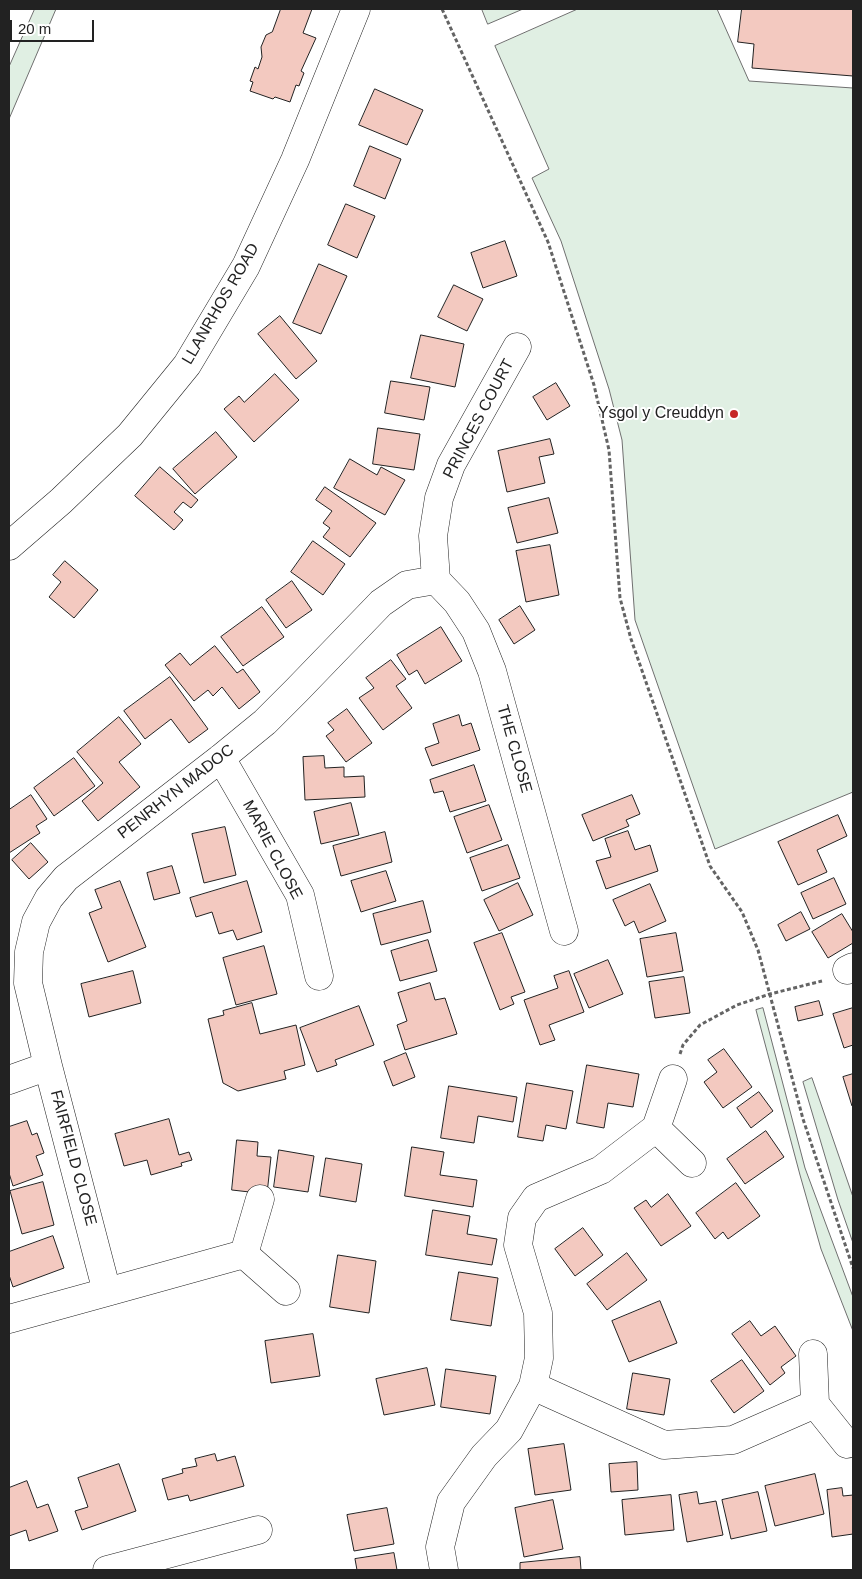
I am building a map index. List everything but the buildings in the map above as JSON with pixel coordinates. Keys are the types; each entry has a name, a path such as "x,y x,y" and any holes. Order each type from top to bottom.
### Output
{"street":[{"name":"LLANRHOS ROAD","path":"9,546 130,435 186,365 246,266 296,160 356,9"},
{"name":"PRINCES COURT","path":"436,580 433,536 439,498 451,465 516,347"},
{"name":"PENRHYN MADOC","path":"48,1066 28,983 29,952 36,922 49,898 66,878 265,722 381,603 407,585 436,580"},
{"name":"THE CLOSE","path":"436,580 457,602 476,631 492,671 564,931"},
{"name":"MARIE CLOSE","path":"221,758 300,895 319,976"},
{"path":"9,1080 48,1066"},
{"name":"FAIRFIELD CLOSE","path":"48,1066 108,1292"},
{"path":"444,1570 440,1547 451,1502 484,1456 509,1430 533,1386 539,1358 538,1313 518,1246 522,1218 536,1198 601,1170 656,1128 673,1079"},
{"path":"656,1128 692,1163"},
{"path":"244,1254 260,1200"},
{"path":"9,1319 244,1254"},
{"path":"244,1254 286,1291"},
{"path":"814,1354 815,1404 847,1444"},
{"path":"533,1386 664,1445 733,1440 815,1404"},
{"path":"107,1570 167,1563 258,1530"}],"path":[{"path":"442,9 548,242 594,385 609,450 620,598 631,639 710,866 742,912 758,950 804,1119 853,1268"},
{"path":"673,1079 683,1045 700,1024 737,1005 770,994 833,978 850,968"}],"green space":[{"path":"35,9 56,9 9,119 9,67"},
{"path":"482,9 523,9 488,24"},
{"name":"Ysgol y Creuddyn","path":"578,9 717,9 749,81 853,88 853,792 715,849 635,620 622,440 609,389 561,241 532,178 549,169 495,46"},
{"path":"763,1008 805,1168 853,1297 853,1331 821,1249 800,1175 756,1010"},
{"path":"812,1078 853,1197 853,1243 838,1200 803,1082"}],"place":[{"name":"Ysgol y Creuddyn","path":"734,414"}]}
